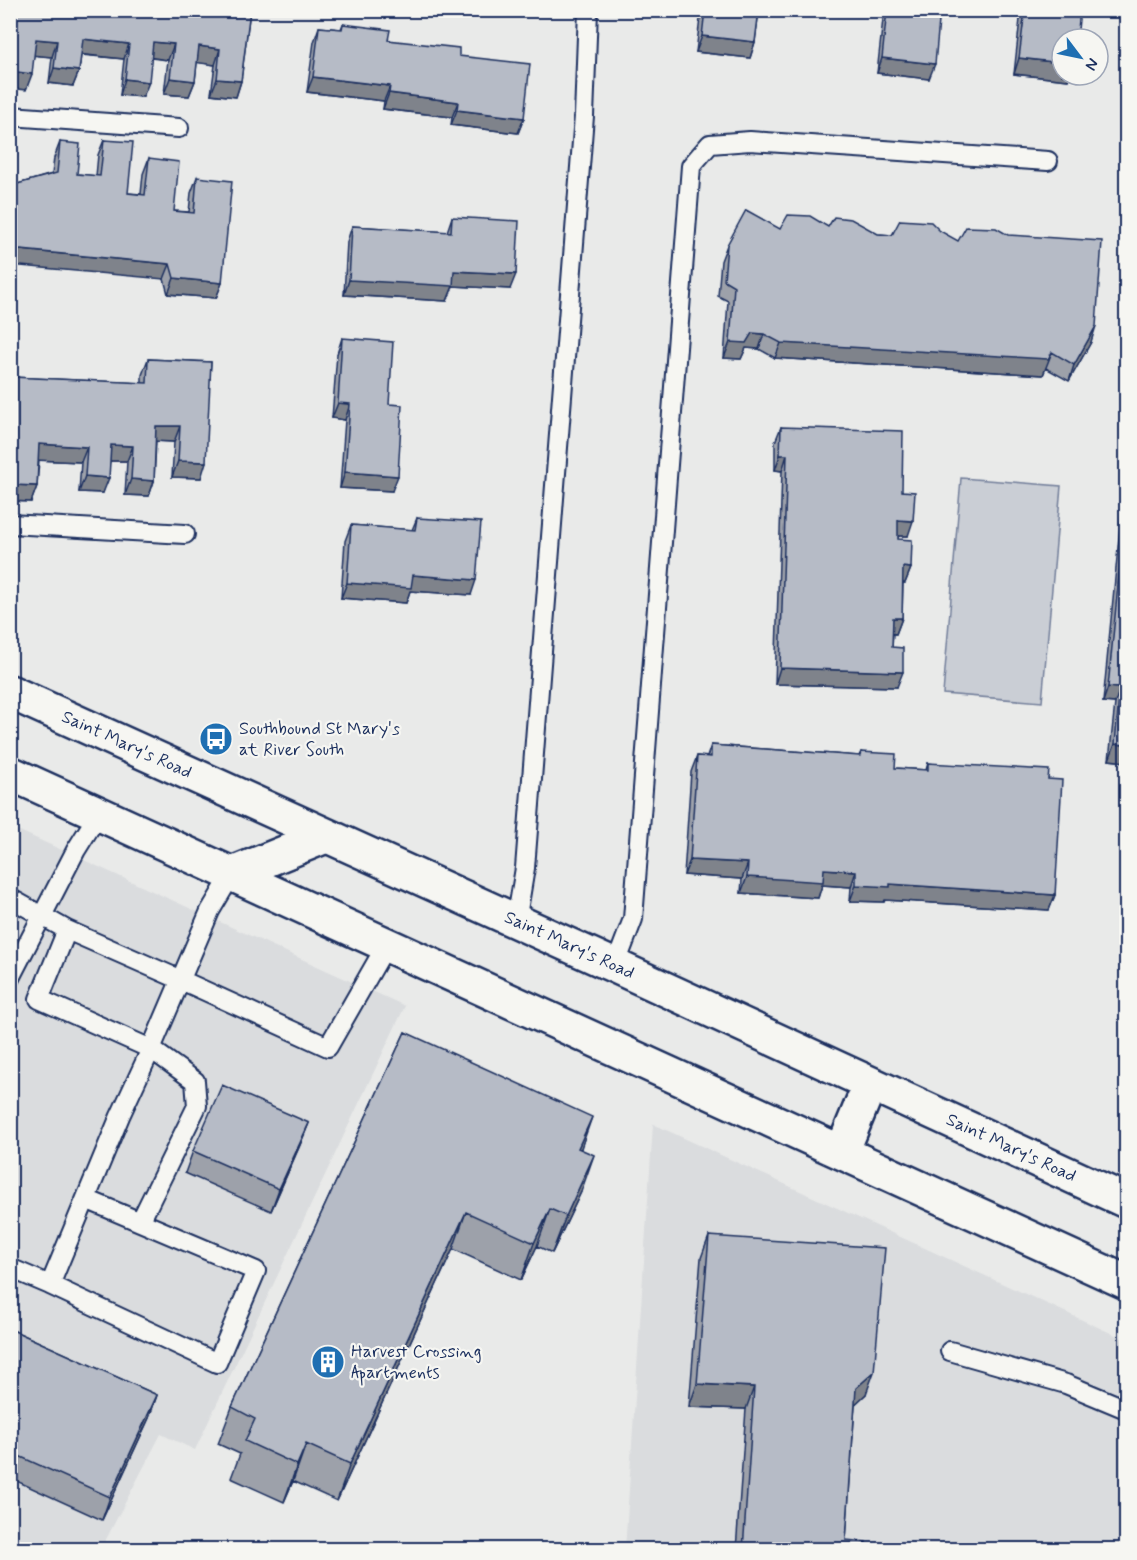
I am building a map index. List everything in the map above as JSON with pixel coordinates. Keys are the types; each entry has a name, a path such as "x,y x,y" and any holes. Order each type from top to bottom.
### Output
{"main road":[{"name":"Saint Mary's Road","path":"10,692 1126,1201"},
{"path":"10,773 1126,1282"},
{"path":"232,874 327,836"},
{"path":"842,1152 870,1084"}],"lane":[{"path":"516,922 527,844 584,116 588,10"},
{"path":"10,116 179,128"},
{"path":"615,966 633,919 691,166 710,144 750,141 1048,161"},
{"path":"10,524 185,534"},
{"path":"10,978 76,850 99,813"},
{"path":"50,1285 120,1116 210,911 232,874"},
{"path":"10,898 67,930 328,1047 387,944"},
{"path":"67,930 39,999 151,1049 195,1081 197,1106 140,1222"},
{"path":"10,1268 217,1362 256,1271 86,1199"},
{"path":"950,1351 1066,1384 1126,1409"}],"shaded area":[{"path":"961,478 1061,486 1042,702 943,694"},
{"path":"11,827 405,1006 195,1450 161,1434 101,1549 22,1549 11,1544"},
{"path":"653,1124 1126,1340 1126,1549 625,1550"}],"building":[{"path":"10,10 250,10 241,81 217,79 220,49 199,46 195,81 170,78 174,44 153,42 149,82 125,79 129,44 83,39 79,71 54,68 57,41 36,39 32,74 10,71"},
{"path":"705,10 759,10 755,42 702,36"},
{"path":"887,10 940,10 935,64 882,58"},
{"path":"1025,10 1080,10 1078,27 1050,27 1050,62 1019,58"},
{"path":"343,24 390,30 388,40 459,48 459,56 530,64 524,118 457,110 458,102 389,93 390,86 313,77 319,27 342,29"},
{"path":"104,140 133,142 128,193 145,195 149,158 179,162 174,211 194,213 197,177 232,181 222,283 174,278 170,264 10,249 10,150 17,151 14,185 57,173 60,142 80,144 77,174 100,176"},
{"path":"746,210 780,229 788,215 810,216 828,227 834,217 851,219 878,234 892,235 900,220 931,222 940,231 958,241 966,227 996,228 1008,235 1102,241 1096,326 1074,365 1052,352 1048,359 781,343 764,334 752,333 746,343 730,342 734,286 724,280 727,245"},
{"path":"452,217 519,221 516,274 454,271 453,286 349,280 352,226 451,232"},
{"path":"342,338 393,342 389,404 402,405 398,476 345,472 350,404 338,403"},
{"path":"148,359 211,362 206,462 178,461 180,426 156,426 154,481 131,479 133,446 111,445 109,478 85,476 87,447 39,444 37,486 13,485 14,459 10,459 11,377 147,383"},
{"path":"781,427 903,431 902,491 915,492 913,521 898,520 898,539 912,540 911,568 903,567 902,618 893,618 892,647 903,648 903,672 780,668 787,455 780,455"},
{"path":"1126,505 1126,745 1115,744 1120,688 1108,687"},
{"path":"417,518 481,522 476,580 413,575 411,588 347,583 351,525 415,530"},
{"path":"711,745 860,756 861,752 896,754 895,768 928,770 928,763 1049,770 1048,779 1062,780 1055,895 890,884 890,887 856,885 856,871 824,869 823,882 747,877 748,863 690,860 697,756 711,757"},
{"name":"Harvest Crossing Apartments","path":"405,1032 592,1117 578,1148 594,1155 566,1216 550,1209 534,1243 466,1212 350,1464 306,1444 297,1465 245,1441 255,1419 232,1407"},
{"path":"222,1085 309,1123 279,1189 193,1151"},
{"path":"709,1236 885,1248 874,1372 856,1388 846,1540 866,1542 865,1550 743,1550 754,1387 697,1384"},
{"path":"10,1329 157,1395 110,1497 10,1452"}],"place":[{"name":"Southbound St Mary's at River South","path":"216,739"},
{"name":"Harvest Crossing Apartments","path":"328,1362"}]}
